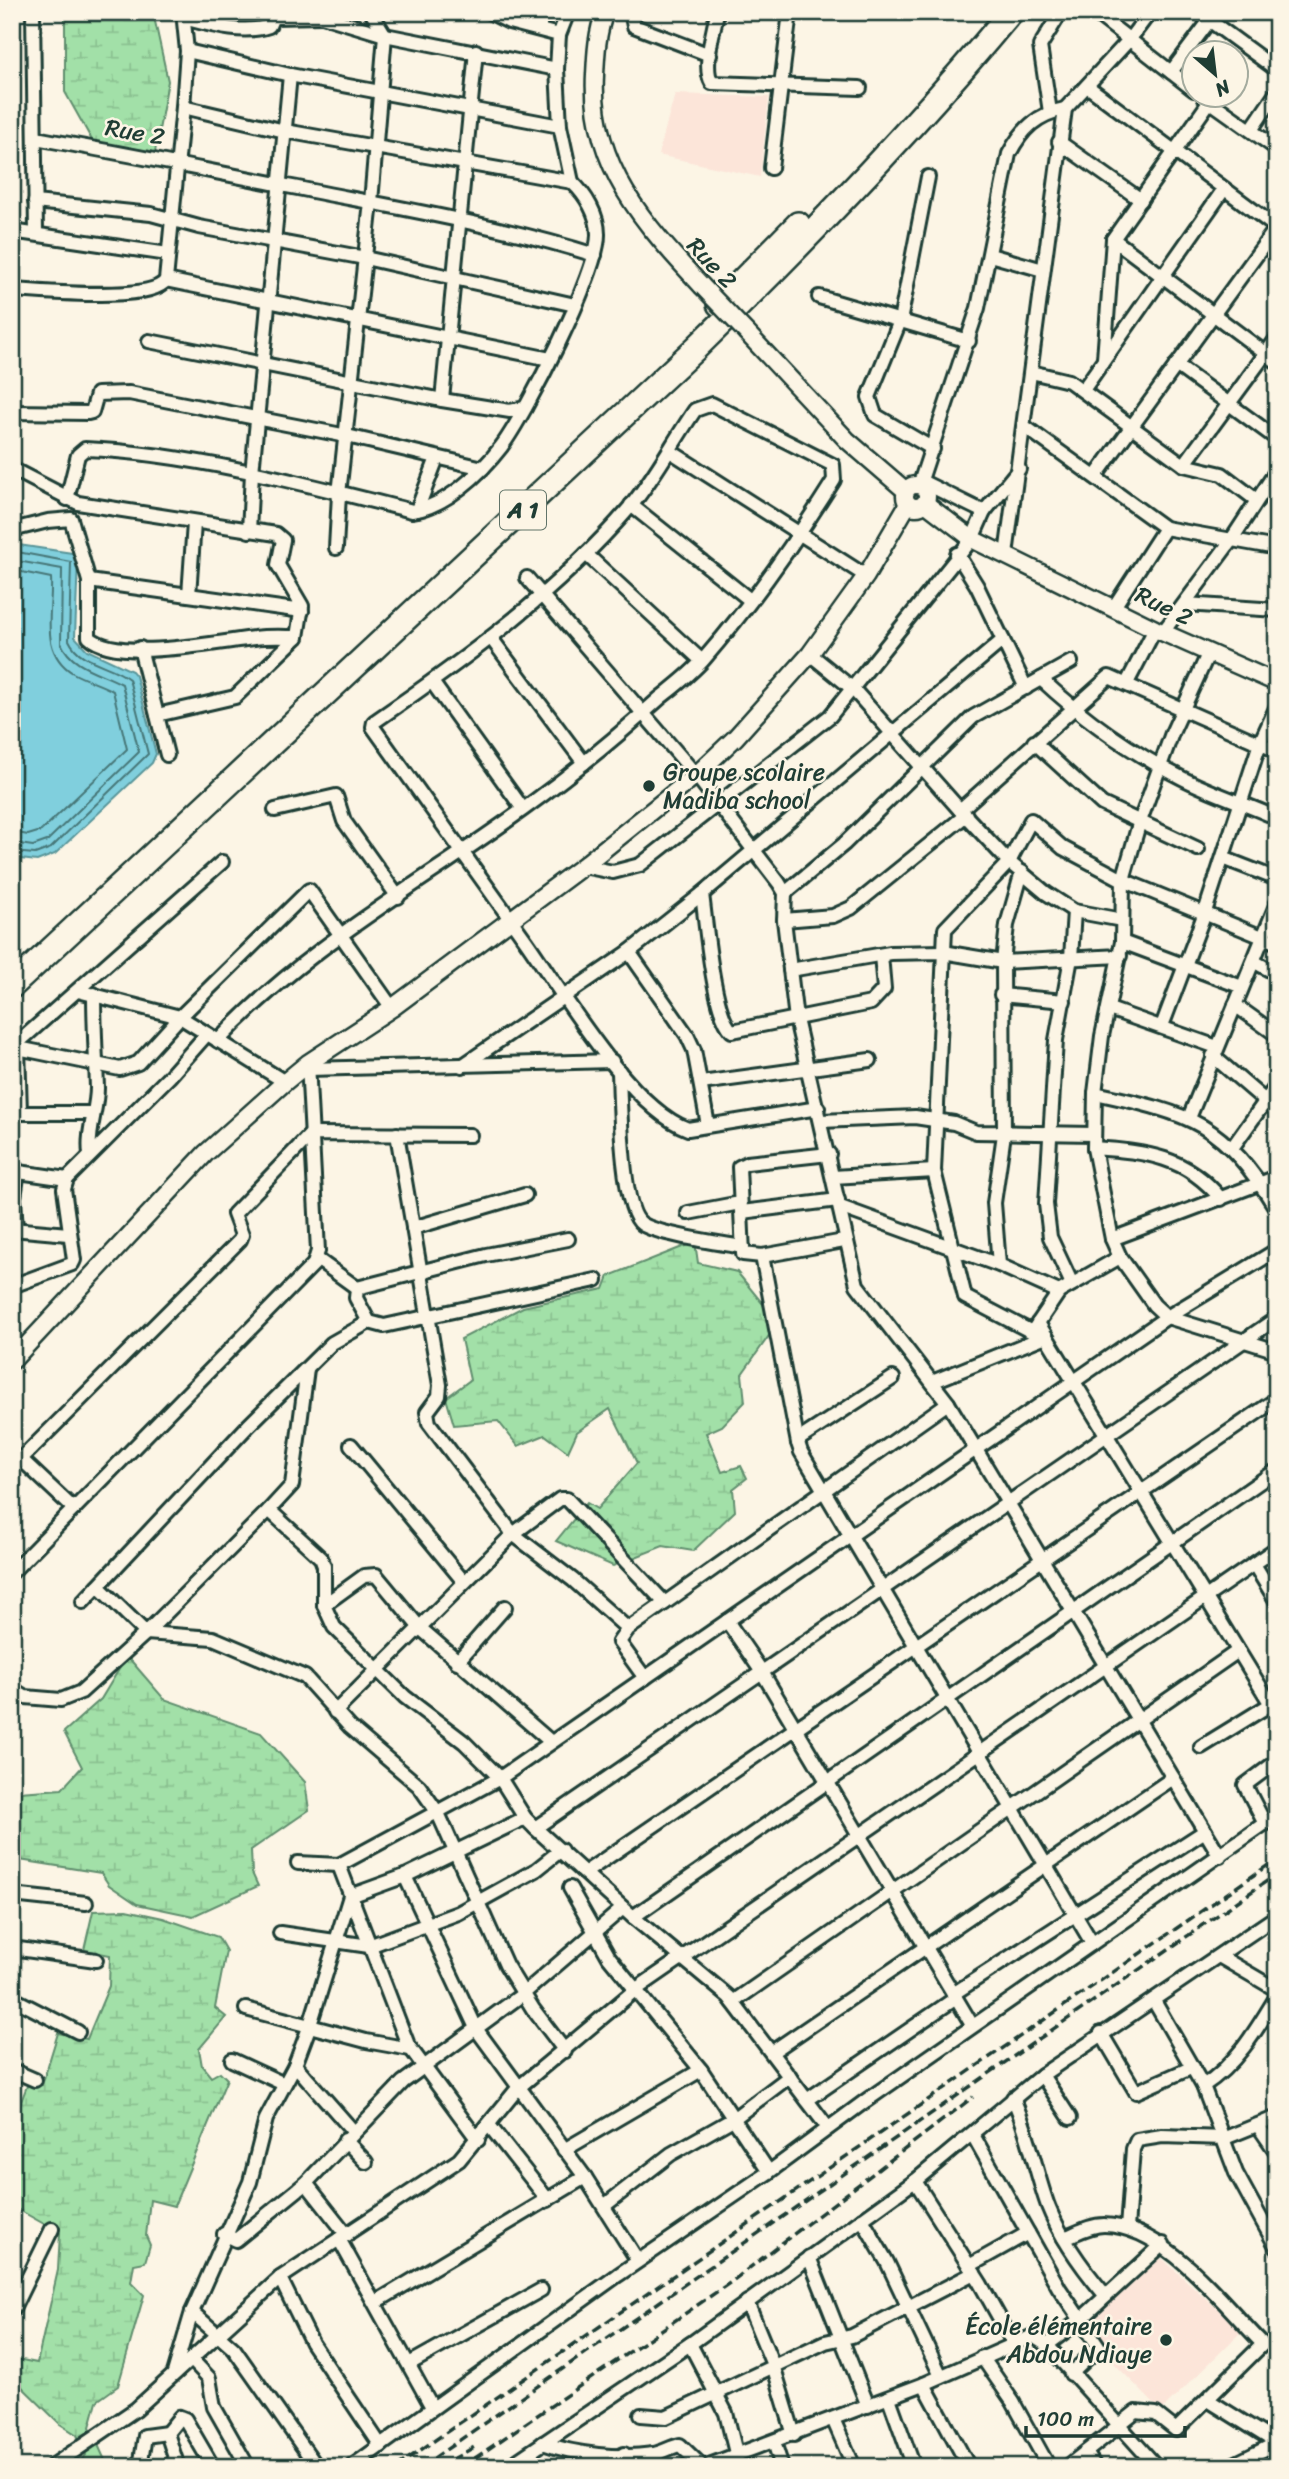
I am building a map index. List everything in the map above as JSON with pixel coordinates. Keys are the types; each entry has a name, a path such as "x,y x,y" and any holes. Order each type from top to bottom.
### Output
{"highway":[{"name":"A 1","path":"12,967 703,320 898,119 991,12"},
{"name":"A 1","path":"12,986 773,273 914,125 1011,12"}],"street":[{"path":"33,12 36,233"},
{"path":"214,12 214,26"},
{"path":"336,548 339,494 371,202 385,35 371,12"},
{"path":"489,12 509,22 559,35"},
{"path":"540,12 540,29"},
{"path":"568,12 559,35 557,69 560,126 572,183"},
{"name":"Rue 2","path":"605,12 600,26 594,86 599,134 607,158 639,216 847,440 972,540 1159,630 1277,683"},
{"path":"631,12 634,26 710,55"},
{"path":"717,12 710,55 709,78 712,83 860,88"},
{"path":"771,168 790,12"},
{"path":"1051,112 1040,46 1061,12"},
{"path":"1094,12 1180,79"},
{"path":"1006,555 1065,109 1129,40 1150,12"},
{"path":"1198,12 1213,17 1277,70"},
{"path":"12,290 98,293 137,291 156,289 166,280 187,51 184,15 214,26 250,30 266,28 275,14 327,14 385,35 557,69"},
{"path":"1171,72 1213,17"},
{"path":"187,51 290,75 560,126"},
{"path":"442,400 476,51"},
{"path":"249,531 252,474 265,363 268,303 290,75"},
{"path":"1087,86 1277,227 1095,477"},
{"path":"1251,130 1277,92"},
{"path":"183,107 285,131 572,183 580,190 597,221 599,236 595,255 550,359 524,408 502,446 482,468 432,506 417,510 252,474 130,453 85,449 78,455 71,519 89,581 89,637 103,646 173,649 257,638 297,637"},
{"path":"1104,359 1113,239 1174,152 1199,108"},
{"path":"1219,108 1277,149"},
{"path":"13,1358 206,1153 285,1082 392,1008 511,920 696,775 754,719 810,654 866,576 916,493 969,341 990,255 1009,154 1021,132 1051,112 1065,109"},
{"name":"Rue 2","path":"35,138 371,202 556,243 595,255"},
{"path":"1059,142 1141,200"},
{"path":"928,177 900,321 871,388 869,404 875,415 933,449"},
{"path":"1083,390 1224,189"},
{"path":"35,202 121,208 454,277 575,305"},
{"path":"12,231 168,254"},
{"path":"1113,239 1160,277 1277,362"},
{"path":"990,255 1043,270"},
{"path":"166,280 550,359"},
{"path":"820,297 969,341"},
{"path":"1184,465 1277,338"},
{"path":"149,341 442,400 510,411 524,408"},
{"path":"1176,365 1277,439"},
{"path":"1031,372 1061,377 1083,390 1184,465 1222,474 1255,499"},
{"path":"12,412 88,414 93,410 95,395 117,392 347,436 482,468"},
{"path":"12,1286 72,1264 74,1260 68,1234 64,1189 67,1179 212,1038 310,956 398,897 462,852 523,809 584,764 702,661 799,536 834,480 833,465 712,404 695,410 670,451 631,505 542,597 432,682 374,722 373,727 462,852 511,920 565,996 616,1066 655,1109 671,1121 688,1129 819,1114 937,1119 976,1132 1093,1134"},
{"path":"1024,426 1165,528 1230,542 1277,548"},
{"path":"670,451 799,536 866,576"},
{"path":"417,510 437,458"},
{"path":"583,866 612,872 640,865 830,716 957,554 972,540 984,512 1019,468"},
{"path":"1127,683 1159,630 1185,604 1277,470"},
{"path":"12,472 18,472 72,501 194,523 276,534 284,540 278,565 302,611 297,637 235,697 157,715"},
{"path":"916,493 984,512"},
{"path":"631,505 750,600"},
{"path":"12,530 48,520 71,519"},
{"path":"189,595 194,523"},
{"path":"1114,607 1165,528"},
{"path":"586,554 702,661"},
{"path":"957,554 1026,688"},
{"path":"527,578 696,775 785,893 784,920 796,1019 829,1154 844,1241 857,1284 948,1403 1220,1856"},
{"path":"89,581 302,611"},
{"path":"1185,604 1277,610"},
{"path":"491,638 584,764"},
{"path":"462,1066 629,952 755,850 892,731 1003,640"},
{"path":"140,648 167,755"},
{"path":"1209,652 1182,709 1160,766 1123,880 1122,942 1095,1093 1094,1148 1112,1239 1120,1258 1154,1305 1167,1317 1277,1351"},
{"path":"810,654 853,689 1009,862 1074,911 1122,920"},
{"path":"785,893 844,845 973,717 1071,662"},
{"path":"784,920 833,916 851,908 963,813 1034,742 1109,677 1277,751"},
{"path":"1041,679 1074,710 1160,766 1206,789 1277,818"},
{"path":"432,682 523,809"},
{"path":"1162,1026 1204,915 1239,801 1277,706"},
{"path":"1034,742 1102,804 1139,824 1198,849"},
{"path":"275,810 336,796 344,821 398,897"},
{"path":"1120,1258 1059,1292 1032,1332 969,1301 961,1289 934,1171 943,935 948,923 966,910 1009,862 1028,821 1034,820 1063,848 1123,880 1277,943"},
{"path":"1223,858 1277,879"},
{"path":"93,1113 16,1112 15,1048 222,862"},
{"path":"999,1265 994,1203 1004,1134 1001,995 1007,925 1021,872"},
{"path":"15,1048 120,1069 138,1063 305,891 313,892 392,1008"},
{"path":"702,894 716,994 728,1029 732,1031 860,1007 877,999 884,989 881,956"},
{"path":"1189,1118 1277,903"},
{"path":"1072,1284 1053,1247 1048,1226 1056,1040 1071,958 1074,911"},
{"path":"1122,942 1242,987"},
{"path":"629,952 687,1035 694,1050 708,1125"},
{"path":"790,970 881,956 943,952 1003,962 1120,957"},
{"path":"1255,962 1277,974"},
{"path":"78,991 180,1017 285,1082"},
{"path":"90,1154 97,1089 93,1062 94,994"},
{"path":"1001,995 1064,1001"},
{"path":"1235,1006 1277,1035"},
{"path":"1109,1009 1162,1026 1215,1052 1277,1111"},
{"path":"701,1083 807,1066 870,1060"},
{"path":"308,1066 616,1066"},
{"path":"12,1572 151,1433 317,1259 308,1066"},
{"path":"616,1066 624,1163 635,1217 649,1227 743,1247"},
{"path":"1232,1148 1277,1085"},
{"path":"1095,1093 1155,1106 1189,1118 1232,1148 1261,1183 1277,1210"},
{"path":"74,1509 17,1464 240,1240 242,1234 234,1214 311,1134 470,1135"},
{"path":"397,1134 440,1385 439,1396 427,1412 429,1423 513,1534 573,1580 628,1629"},
{"path":"1094,1148 1131,1152 1181,1164 1200,1175 1221,1199"},
{"path":"829,1154 743,1164 737,1172 743,1254 762,1256 844,1241"},
{"path":"67,1179 15,1170 14,1229 68,1234"},
{"path":"833,1177 934,1171"},
{"path":"1112,1239 1277,1177"},
{"path":"413,1228 525,1195"},
{"path":"688,1213 839,1203 999,1265 1059,1292"},
{"path":"317,1259 357,1288 486,1255 568,1239"},
{"path":"298,1863 339,1866 500,1778 1167,1317 1277,1250"},
{"path":"762,1256 798,1443 850,1536 1092,1943"},
{"path":"83,1602 248,1426 332,1343 369,1322 383,1326 429,1319 596,1280"},
{"path":"357,1288 356,1298 369,1322"},
{"path":"536,1828 1277,1318"},
{"path":"1038,1323 1273,1704 1201,1747"},
{"path":"932,1382 1046,1336"},
{"path":"12,1689 25,1697 61,1700 72,1697 146,1633 269,1510 292,1485 307,1369"},
{"path":"798,1443 808,1433 893,1378"},
{"path":"586,1872 1140,1490 1277,1399"},
{"path":"645,1678 619,1642 628,1629 948,1403"},
{"path":"351,1446 464,1582"},
{"path":"224,2234 236,2240 306,2183 349,2135 422,2067 477,2030 596,1934 828,1782 1277,1470"},
{"path":"335,1712 513,1534 560,1499 567,1499 665,1603"},
{"path":"269,1510 321,1558 324,1566 324,1605 334,1627 418,1708 464,1742 500,1778 525,1818 628,1912 733,2002 828,2128"},
{"path":"51,2467 136,2409 280,2278 442,2173 478,2140 518,2088 635,1990 1277,1548"},
{"path":"1254,1564 1277,1602"},
{"path":"324,1605 373,1574 420,1628 551,1742"},
{"path":"98,1586 146,1633 213,1638 305,1677 335,1712 411,1779 438,1813 506,1965 523,1994 565,2051"},
{"path":"457,1662 505,1607"},
{"path":"727,1621 762,1672 972,2025"},
{"path":"733,2002 1238,1651"},
{"path":"1265,1824 1245,1785 1277,1761"},
{"path":"772,2052 1173,1778"},
{"path":"351,2467 972,2025 1277,1815"},
{"path":"350,1896 405,1876 525,1818"},
{"path":"807,2100 1075,1914 1205,1831"},
{"path":"280,1933 369,1946 428,1925 479,1902 536,1870 561,1850"},
{"path":"339,1866 410,2049 478,2140"},
{"path":"405,1876 477,2030 585,2177 638,2261"},
{"path":"570,1888 609,1957 701,2070 769,2172"},
{"path":"12,1895 86,1903"},
{"path":"174,2373 192,2312 224,2234 250,2182 263,2129 295,2065 310,2025 350,1896"},
{"path":"511,2466 690,2344 915,2181 1042,2075 1277,1916"},
{"path":"12,1948 96,1960"},
{"path":"1219,1956 1277,1990"},
{"path":"1203,2086 1225,2069 1244,2048 1277,1996"},
{"path":"12,1998 78,2032"},
{"path":"1154,2001 1203,2086 1251,2204 1277,2248"},
{"path":"246,2010 410,2049"},
{"path":"1101,2033 1136,2092 1193,2067"},
{"path":"232,2060 284,2084"},
{"path":"295,2065 349,2135 366,2162"},
{"path":"12,2070 35,2081"},
{"path":"564,2150 701,2070"},
{"path":"1042,2075 1070,2118"},
{"path":"604,2206 671,2154 733,2119 790,2076"},
{"path":"1013,2098 1030,2140 1048,2205 1064,2238 1106,2296"},
{"path":"1127,2228 1133,2149 1137,2140 1162,2136 1225,2138 1259,2127 1277,2117"},
{"path":"489,2125 548,2200"},
{"path":"1259,2127 1277,2153"},
{"path":"973,2135 1079,2321 1100,2350 1072,2374"},
{"path":"376,2302 585,2177"},
{"path":"915,2181 972,2270 1014,2344"},
{"path":"306,2183 343,2237 432,2407"},
{"path":"862,2219 908,2305 941,2376"},
{"path":"1064,2238 1096,2226 1127,2228 1163,2244 1263,2344 1177,2430 1156,2414 1136,2412 1122,2426 1067,2467"},
{"path":"12,2311 52,2229"},
{"path":"641,2416 666,2417 773,2365 825,2342 840,2340 972,2270 1028,2233"},
{"path":"1047,2345 1079,2321 1163,2244"},
{"path":"809,2257 868,2406"},
{"path":"280,2278 312,2343 381,2446"},
{"path":"409,2364 541,2290"},
{"path":"747,2302 773,2365 794,2435"},
{"path":"192,2312 234,2349 317,2467"},
{"path":"543,2443 575,2452 624,2454 657,2454 680,2445 704,2467 889,2398 1033,2336 1047,2345 1157,2467"},
{"path":"690,2344 731,2426 737,2456"},
{"path":"982,2357 1013,2402 1049,2467"},
{"path":"191,2358 209,2378 214,2407 248,2467"},
{"path":"924,2384 969,2467"},
{"path":"889,2398 914,2467"},
{"path":"1208,2400 1277,2443"},
{"path":"140,2467 145,2436 167,2433 176,2420 185,2418 213,2467"},
{"path":"834,2419 854,2467"},
{"path":"167,2433 175,2465"},
{"path":"774,2442 782,2467"},
{"path":"1228,2467 1277,2443"},
{"path":"1086,2452 1095,2467"},
{"path":"605,2467 624,2454"}],"shaded area":[{"path":"675,94 769,97 760,177 658,155"},
{"name":"École élémentaire Abdou Ndiaye","path":"1157,2254 1242,2331 1161,2411 1104,2353 1108,2349 1083,2323"}],"green space":[{"path":"65,12 167,12 154,17 168,81 155,152 93,142 65,92"},
{"path":"695,1242 698,1263 737,1272 763,1304 773,1330 742,1374 745,1402 722,1426 706,1433 722,1472 741,1466 747,1478 733,1489 735,1511 693,1551 663,1546 613,1566 556,1541 587,1503 597,1509 637,1463 610,1409 577,1432 568,1452 545,1435 518,1446 498,1421 454,1425 446,1398 470,1380 461,1339 523,1307 604,1289 609,1276"},
{"path":"127,1656 164,1699 261,1733 305,1782 309,1810 251,1850 252,1873 258,1886 193,1916 137,1904 109,1885 101,1873 20,1860 12,1830 19,1792 62,1789 82,1767 64,1732 101,1699"},
{"path":"126,1910 163,1918 218,1937 226,1951 215,2008 226,2017 199,2049 202,2066 211,2077 220,2072 227,2079 174,2206 150,2200 146,2236 150,2245 145,2262 134,2264 131,2282 144,2295 118,2386 97,2401 90,2427 108,2467 75,2467 86,2455 77,2435 60,2424 16,2381 17,2359 37,2363 58,2270 60,2233 12,2206 12,2125 27,2086 42,2085 58,2033 87,2039 109,1986 110,1955 84,1950 93,1911"}],"water":[{"path":"12,544 72,553 78,559 75,637 87,650 132,671 136,676 156,754 152,763 55,854 37,861 12,858"}],"railway":[{"path":"396,2467 1277,1859"},
{"path":"421,2467 1277,1874"},
{"path":"462,2467 731,2282 973,2097"},
{"path":"439,2467 478,2445"}],"place":[{"name":"Groupe scolaire Madiba school","path":"649,786"},
{"name":"École élémentaire Abdou Ndiaye","path":"1166,2340"}]}
